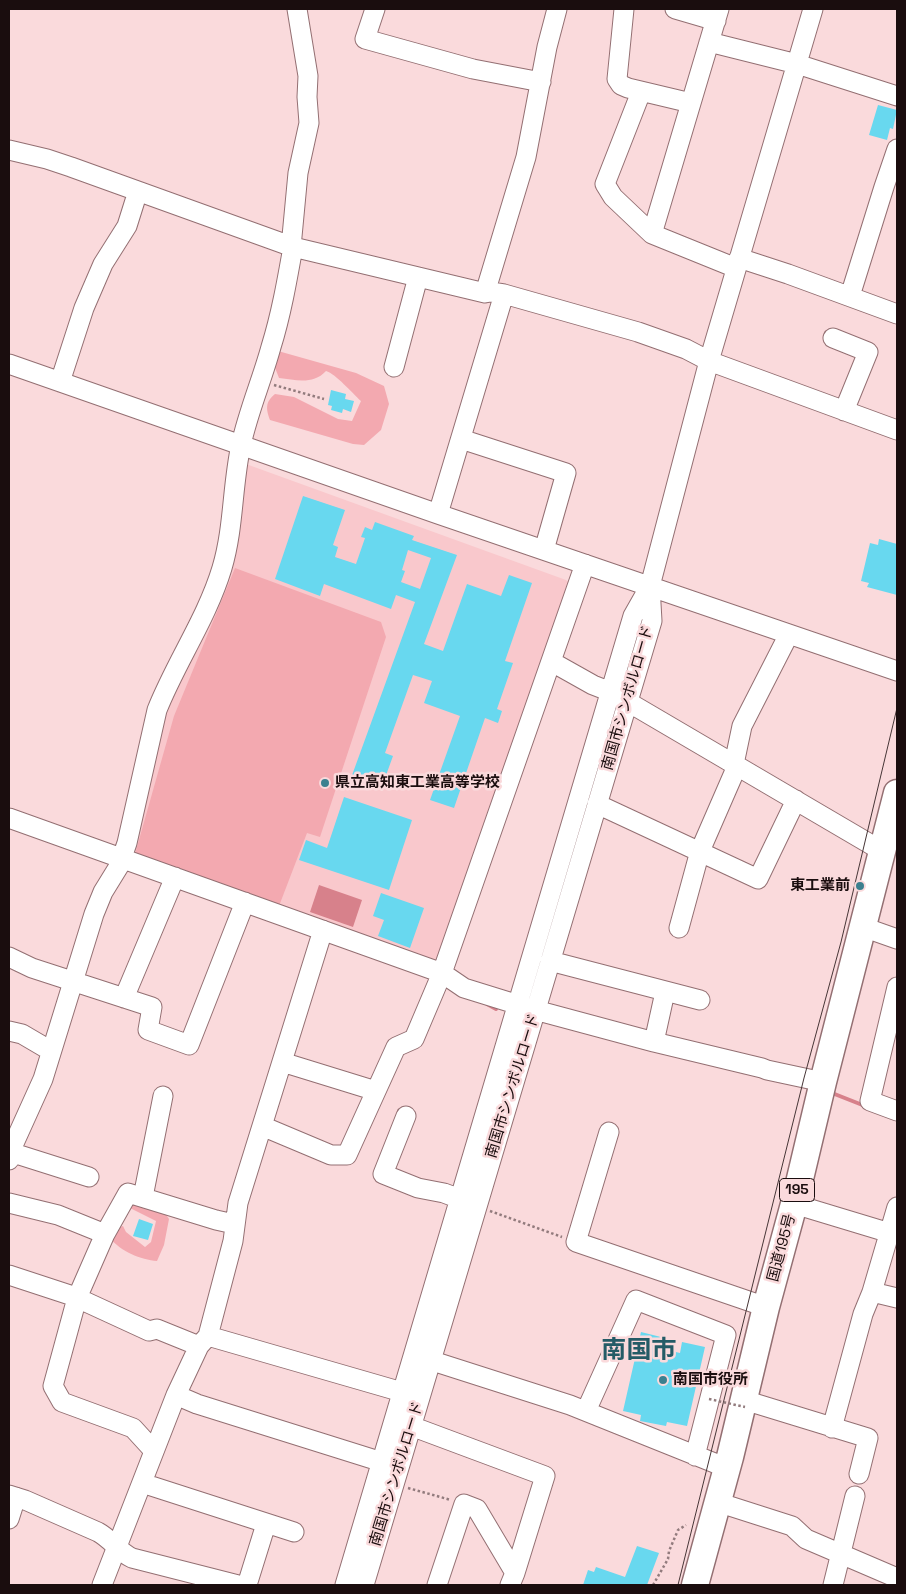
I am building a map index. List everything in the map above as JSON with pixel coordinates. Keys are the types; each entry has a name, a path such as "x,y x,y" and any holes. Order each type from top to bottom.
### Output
{"highway":[{"name":"国道195号","path":"695,1585 744,1404 766,1307 794,1204 823,1082 897,793"}],"street":[{"path":"89,1177 10,1156 43,1079 94,914 103,892 122,858 163,695 184,656 222,569 229,536 241,445 272,345 286,285 292,247 298,173 309,123 308,76 297,9"},
{"path":"375,9 365,39 473,69 540,82"},
{"path":"485,293 526,157 540,82 557,9"},
{"path":"624,9 618,78 621,85 641,92 691,103"},
{"path":"652,234 717,15 675,9"},
{"path":"650,586 709,361 813,9"},
{"path":"709,42 797,64 897,96"},
{"path":"641,92 605,184 613,197 652,234 737,263 850,296 897,314"},
{"path":"850,296 890,190 897,149"},
{"path":"9,150 47,159 292,247 485,293 504,294 638,332 686,348 709,361 897,430"},
{"path":"60,382 84,308 104,264 127,226 138,191"},
{"path":"394,367 418,277"},
{"path":"438,514 504,294"},
{"path":"833,338 868,352 844,411"},
{"path":"9,364 897,672"},
{"path":"461,439 566,473 544,550"},
{"path":"262,1126 331,1155 348,1155 396,1047 414,1039 442,973 585,564"},
{"name":"南国市シンボルロード","path":"364,1585 412,1426 422,1358 460,1199 633,616 650,586"},
{"name":"南国市シンボルロード","path":"345,1585 402,1392 422,1358 536,1010 652,621 650,586"},
{"path":"679,928 700,851 735,765 742,726 788,634"},
{"path":"552,662 593,685 611,692 882,851"},
{"path":"597,804 758,879 796,800"},
{"path":"9,818 442,973 464,988 518,1005 654,1042 823,1082"},
{"path":"124,998 175,877"},
{"path":"9,957 32,968 72,982 152,1007 148,1030 189,1045 245,902"},
{"path":"863,927 897,939"},
{"path":"102,1585 176,1396 204,1341 233,1241 238,1203 323,930"},
{"path":"550,961 700,1000"},
{"path":"897,987 870,1101 897,1110"},
{"path":"654,1042 665,992"},
{"path":"9,1031 22,1034 51,1051"},
{"path":"282,1062 376,1091"},
{"path":"143,1197 163,1096"},
{"path":"406,1116 383,1174 418,1188 444,1193 460,1199"},
{"path":"609,1132 576,1242 766,1307"},
{"path":"154,1451 133,1428 62,1402 53,1386 77,1298 105,1234 128,1193 234,1224"},
{"path":"9,1203 58,1215 105,1234"},
{"path":"794,1204 890,1233"},
{"path":"832,1428 863,1314 872,1292 897,1207"},
{"path":"9,1275 77,1298 149,1331 157,1329 402,1392"},
{"path":"872,1292 897,1298"},
{"path":"586,1411 636,1300 726,1335 695,1456"},
{"path":"422,1358 570,1404 727,1468"},
{"path":"176,1396 382,1462"},
{"path":"744,1404 868,1438 858,1474"},
{"path":"412,1426 545,1476 512,1579"},
{"path":"142,1483 294,1532"},
{"path":"9,1519 13,1496 98,1532 117,1546 125,1555 132,1558 238,1585"},
{"path":"832,1585 855,1496"},
{"path":"717,1502 792,1526 806,1539 897,1578"},
{"path":"437,1585 464,1504 477,1509 512,1579"},
{"path":"247,1585 266,1524"}],"path":[{"path":"261,381 324,399"},
{"path":"484,1209 576,1242"},
{"path":"709,1398 744,1404"},
{"path":"402,1486 464,1504"},
{"path":"653,1585 668,1559 671,1544 678,1530 686,1525"}],"shaded area":[{"path":"278,351 356,373 384,386 389,404 381,430 364,445 353,444 270,420 267,406 269,400 275,394 294,397 338,419 352,421 361,401 339,380 326,371 316,378 304,381 279,378 272,360"},
{"name":"県立高知東工業高等学校","path":"246,464 566,580 572,585 439,968 131,856 164,715"},
{"path":"235,568 381,622 386,637 320,837 307,833 279,906 135,854 174,716"},
{"path":"319,885 362,900 353,927 310,912"},
{"path":"131,1199 165,1213 169,1219 164,1245 157,1261 131,1254 119,1247 110,1238 114,1229 123,1226 126,1232 145,1247 151,1242 156,1221 126,1206"}],"building":[{"path":"878,105 897,110 893,129 890,128 887,140 869,135"},
{"path":"331,390 346,394 345,399 354,401 351,412 343,409 342,413 331,410 332,406 328,405"},
{"path":"303,496 345,510 333,545 338,547 335,557 356,564 365,538 361,537 365,527 372,530 375,522 414,536 412,540 457,555 424,644 443,651 467,584 501,596 509,575 532,583 505,661 513,663 497,709 502,711 498,723 485,718 454,808 430,800 460,716 424,703 432,681 413,675 385,753 393,756 381,789 351,778 415,602 396,595 391,609 324,584 320,596 275,579","holes":["408,550 431,558 420,589 401,582 405,571 402,570"]},
{"path":"879,539 897,544 897,595 867,587 869,583 861,581 870,543 878,545"},
{"path":"344,797 412,820 389,890 299,860 306,840 327,848"},
{"path":"381,893 424,908 410,948 378,936 384,920 373,916"},
{"path":"139,1219 153,1224 148,1240 133,1236"},
{"path":"641,1332 661,1337 659,1348 680,1353 682,1342 705,1347 687,1426 667,1422 666,1426 640,1421 641,1415 623,1411"},
{"path":"637,1546 659,1553 647,1585 583,1585 588,1570 594,1572 596,1567 625,1577"}],"waterway":[{"path":"487,1004 496,1009"},
{"path":"832,1093 865,1106"}],"tram line":[{"path":"678,1585 804,1078 841,942 897,708"}],"place":[{"name":"県立高知東工業高等学校","path":"325,783"},
{"name":"東工業前","path":"860,886"},
{"name":"南国市役所","path":"663,1380"}],"district":[{"name":"南国市","path":"639,1351"}]}
